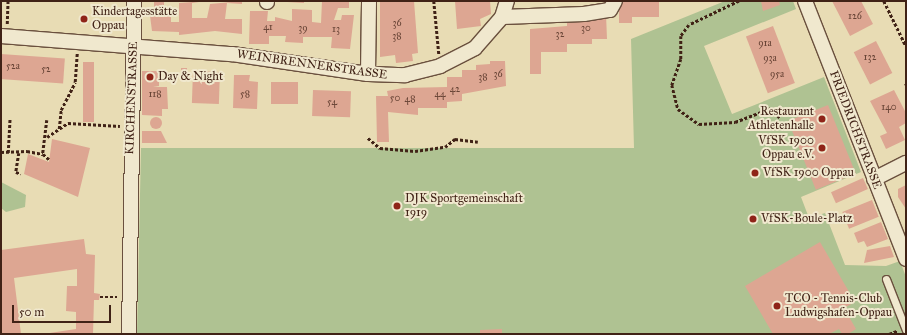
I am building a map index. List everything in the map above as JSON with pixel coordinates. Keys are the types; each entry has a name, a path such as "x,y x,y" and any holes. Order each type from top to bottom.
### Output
{"street":[{"name":"KIRCHENSTRASSE","path":"129,334 134,1"},
{"path":"368,74 369,1"},
{"name":"WEINBRENNERSTRASSE","path":"4,36 133,49 232,54 368,74 406,75 440,66 475,48 502,17 507,1"},
{"path":"502,17 584,14 610,10 615,1"},
{"name":"FRIEDRICHSTRASSE","path":"805,1 906,259"},
{"path":"874,179 906,163"}],"lane":[{"path":"886,279 906,330"}],"path":[{"path":"4,36 8,1"},
{"path":"434,1 440,66"},
{"path":"739,1 689,25 681,36 681,59 672,85 678,109 699,124 735,122 771,108 780,118"},
{"path":"884,1 906,46"},
{"path":"59,129 61,110 75,82 77,43"},
{"path":"8,153 10,119"},
{"path":"43,154 47,137 47,120"},
{"path":"47,137 68,123 131,127"},
{"path":"368,138 380,148 415,151 445,148 455,139 478,142"},
{"path":"1,152 19,153 27,150 43,154 50,160"},
{"path":"19,153 16,172 20,174"},
{"path":"100,297 130,298"}],"green space":[{"name":"DJK Sportgemeinschaft 1919","path":"725,1 793,1 796,9 704,46 732,114 824,77 861,172 801,197 809,218 825,213 845,265 886,266 900,261 906,277 906,334 137,334 141,148 634,148 631,39"},
{"path":"1,182 26,195 25,207 6,212 1,208"}],"building":[{"path":"154,1 164,1 164,8 171,8 171,22 179,22 179,3 206,1 192,3 192,18 207,18 210,4 242,1 242,4 227,3 225,19 242,19 242,34 215,31 179,35 179,32 152,31 149,8 154,8"},
{"path":"304,1 304,3 287,2"},
{"path":"322,1 349,1 349,8 338,8 334,20 341,20 342,15 354,15 350,49 331,48 332,37 303,37 303,43 285,42 286,36 269,36 269,44 249,44 250,11 268,11 267,21 275,21 275,17 292,21 292,9 312,10 312,22 321,23"},
{"path":"380,1 414,1 418,53 412,54 413,61 396,63 395,55 380,57"},
{"path":"455,1 490,1 491,14 480,19 481,26 457,29"},
{"path":"619,1 659,1 659,17 632,17 632,23 619,23"},
{"path":"761,1 779,1 780,5 763,11"},
{"path":"832,1 861,1 873,24 850,36"},
{"path":"606,14 607,39 592,39 592,44 567,44 567,52 541,52 541,74 530,74 530,29 567,26 567,19"},
{"path":"773,26 795,83 768,93 746,36"},
{"path":"876,41 892,73 870,84 854,52"},
{"path":"1,54 65,58 63,83 1,79"},
{"path":"490,61 505,61 506,86 462,94 462,101 447,102 447,108 418,108 418,115 388,112 389,142 377,142 376,96 388,96 387,91 403,88 447,87 447,77 462,77 462,70 476,70 476,65 490,64"},
{"path":"83,62 94,62 94,122 83,122"},
{"path":"181,68 187,68 187,79 181,79"},
{"path":"142,71 159,71 159,86 153,87 167,87 168,109 162,109 162,116 142,115"},
{"path":"193,71 220,72 219,104 192,103"},
{"path":"234,75 250,75 249,81 258,82 257,109 233,108"},
{"path":"271,82 298,82 298,104 271,104"},
{"path":"313,90 351,91 350,117 312,116"},
{"path":"894,90 906,113 906,123 899,127 905,140 886,149 880,136 887,133 870,101"},
{"name":"VfSK 1900 Oppau e.V.","path":"828,105 856,174 816,190 788,121"},
{"path":"158,117 161,118 161,128 154,129 151,128 150,121 151,118"},
{"path":"142,131 161,131 167,143 142,143"},
{"path":"52,139 90,148 78,197 24,174 28,154 49,162"},
{"path":"863,178 868,189 836,203 831,192"},
{"path":"906,185 906,209 898,197 898,189"},
{"path":"872,200 879,217 849,229 842,212"},
{"path":"881,222 888,239 867,247 864,241 858,243 854,233"},
{"path":"84,239 86,254 95,255 94,293 100,294 99,300 94,300 93,334 43,334 76,329 76,312 66,311 67,286 77,286 77,269 14,278 21,334 1,334 1,250"},
{"path":"820,242 855,302 844,308 856,329 848,334 842,334 839,329 829,334 773,334 745,286"},
{"path":"890,246 894,257 864,263 867,250"},
{"path":"502,329 502,334 480,334 480,330"}],"place":[{"name":"Kindertagesstätte Oppau","path":"84,19"},
{"name":"Day & Night","path":"150,77"},
{"name":"Restaurant Athletenhalle","path":"822,119"},
{"name":"VfSK 1900 Oppau e.V.","path":"822,148"},
{"name":"VfSK 1900 Oppau","path":"755,173"},
{"name":"DJK Sportgemeinschaft 1919","path":"397,206"},
{"name":"VfSK-Boule-Platz","path":"753,219"},
{"name":"TCO - Tennis-Club Ludwigshafen-Oppau","path":"777,306"}]}
